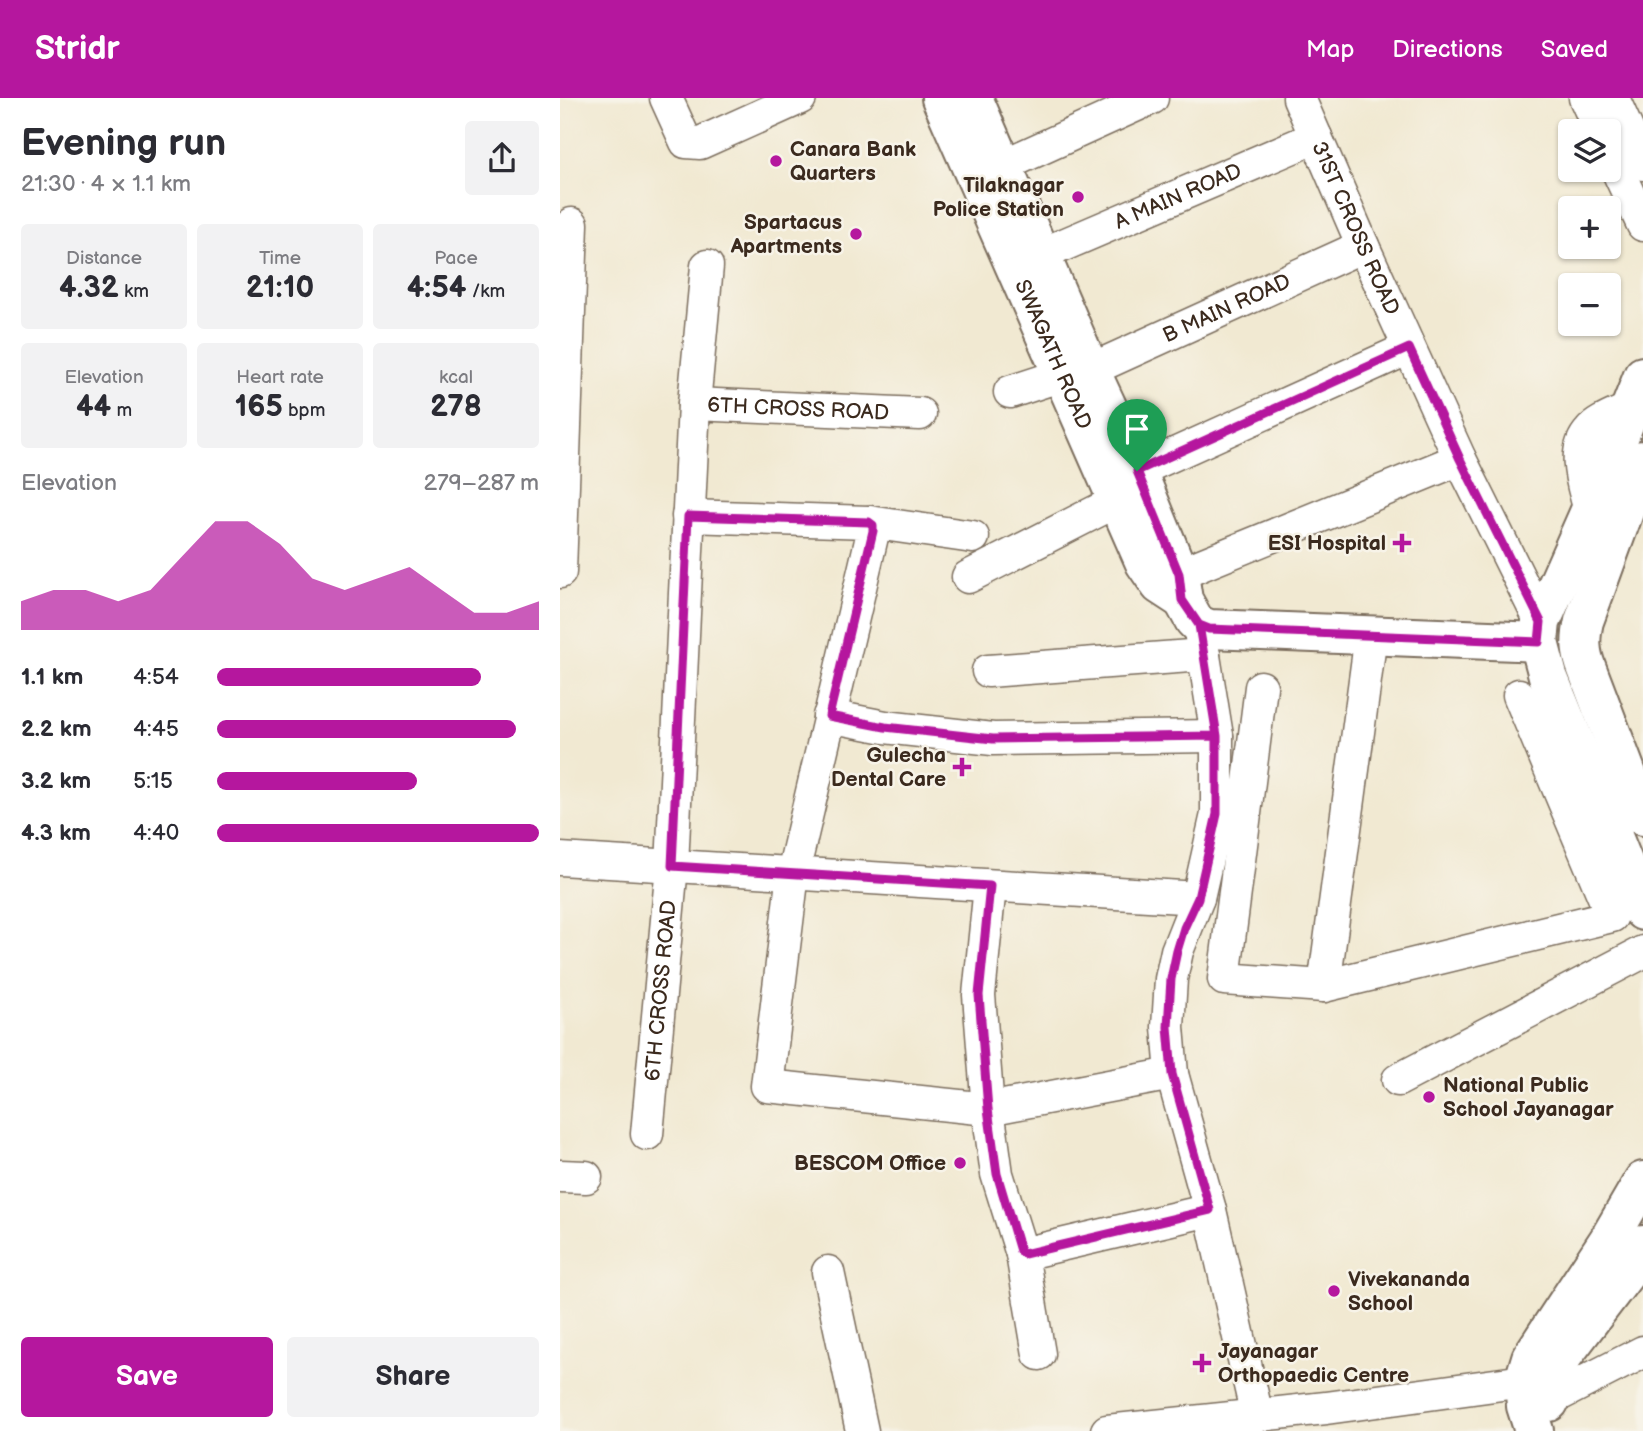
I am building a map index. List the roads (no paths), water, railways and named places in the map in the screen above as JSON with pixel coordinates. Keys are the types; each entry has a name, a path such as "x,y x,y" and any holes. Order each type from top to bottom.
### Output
{"main road":[{"name":"SWAGATH ROAD","path":"941,98 1076,372 1127,486 1145,563 1160,586 1191,614"},
{"name":"SWAGATH ROAD","path":"973,98 1040,255 1076,372"},
{"path":"1636,393 1540,632 1548,676 1643,911"},
{"path":"1643,460 1584,621 1581,638 1581,654 1643,816"},
{"path":"1191,614 1209,629 1371,635 1540,632"},
{"path":"1541,1411 1531,1358 1608,1241 1643,1181"},
{"path":"1541,1411 1555,1366 1628,1270 1643,1245"}],"street":[{"path":"666,98 686,142 700,143 800,98"},
{"path":"1002,166 1152,98"},
{"name":"31ST CROSS ROAD","path":"1299,98 1409,348 1540,632"},
{"path":"1606,107 1643,164"},
{"name":"A MAIN ROAD","path":"1040,255 1316,137"},
{"path":"1621,178 1643,225"},
{"path":"560,572 572,224"},
{"name":"B MAIN ROAD","path":"1010,392 1076,372 1363,246"},
{"path":"694,404 707,266"},
{"path":"968,577 1127,486 1409,348"},
{"name":"6TH CROSS ROAD","path":"648,1134 672,866 694,404 920,414"},
{"path":"988,671 1191,614 1460,459"},
{"path":"688,516 869,522 973,537"},
{"path":"869,522 874,528 793,873 767,1086 988,1109 1172,1074"},
{"path":"1191,614 1217,736 1217,814 1198,898 1184,928 1171,979 1168,1027 1172,1074 1210,1210 1256,1416"},
{"path":"1324,986 1371,635"},
{"path":"1261,687 1224,979 1324,986 1612,916 1518,695"},
{"path":"829,716 885,727 993,739 1217,736"},
{"path":"560,859 1198,898"},
{"path":"990,886 979,995 988,1109 997,1174 1022,1254 1039,1354"},
{"path":"1398,1080 1643,952"},
{"path":"1022,1254 1210,1210"},
{"path":"828,1272 862,1431"},
{"path":"1107,1431 1165,1428 1256,1416 1332,1419 1541,1411 1643,1352"}],"place":[{"name":"Canara Bank Quarters","path":"776,161"},
{"name":"Tilaknagar Police Station","path":"1078,197"},
{"name":"Spartacus Apartments","path":"856,234"},
{"name":"ESI Hospital","path":"1402,543"},
{"name":"Gulecha Dental Care","path":"962,767"},
{"name":"National Public School Jayanagar","path":"1429,1097"},
{"name":"BESCOM Office","path":"960,1163"},
{"name":"Vivekananda School","path":"1334,1291"},
{"name":"Jayanagar Orthopaedic Centre","path":"1202,1363"}]}
